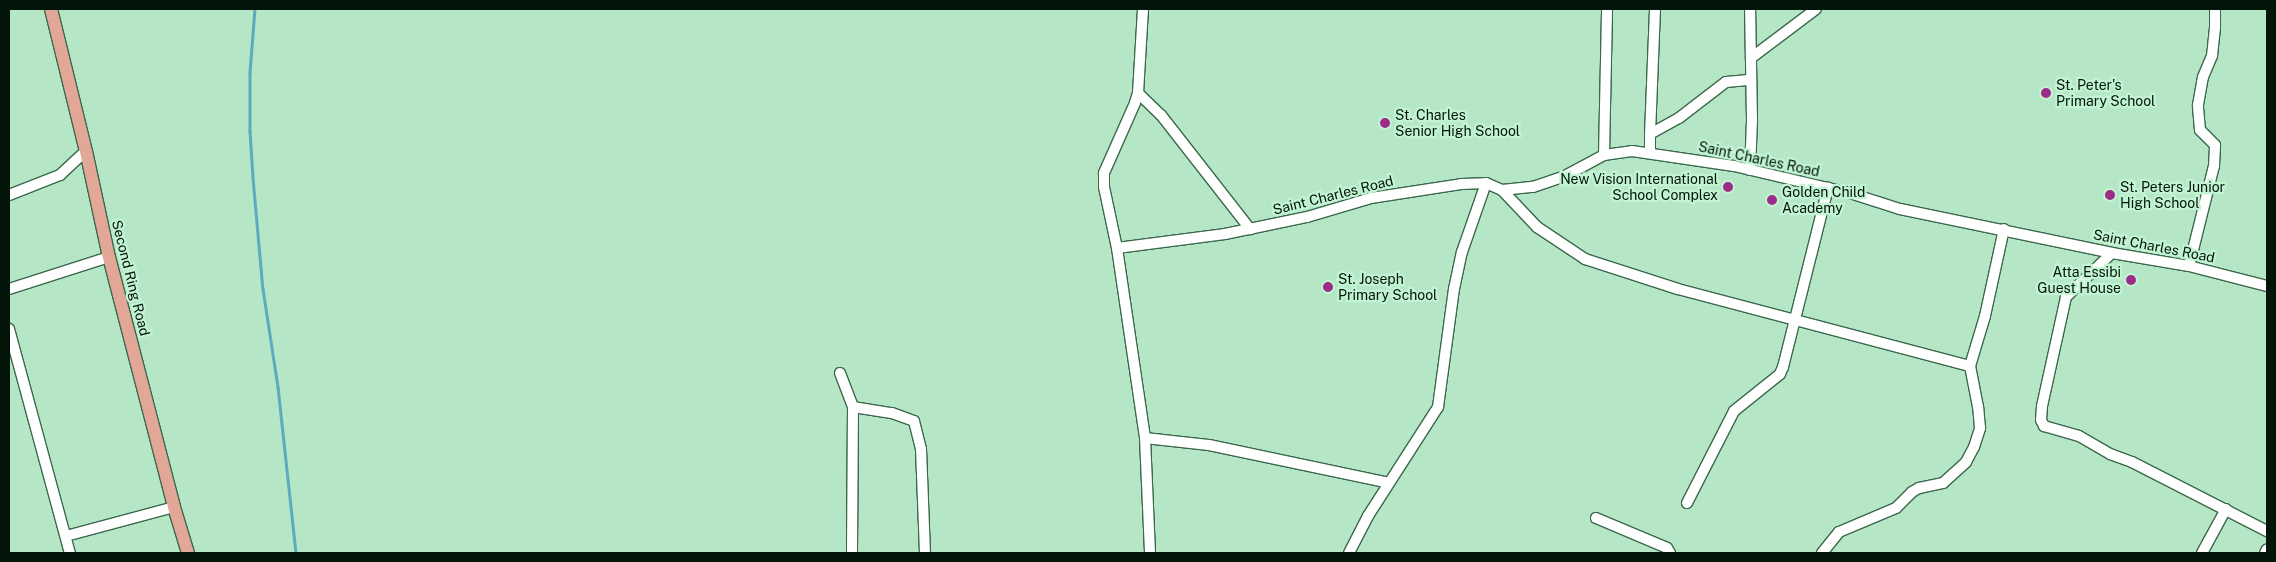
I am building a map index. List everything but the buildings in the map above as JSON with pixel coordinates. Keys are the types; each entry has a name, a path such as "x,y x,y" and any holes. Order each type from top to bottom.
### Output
{"main road":[{"name":"Second Ring Road","path":"51,9 86,151 109,256 174,507 188,553"}],"street":[{"path":"1143,9 1138,93 1104,173 1104,187 1117,248 1146,438 1150,553"},
{"path":"1604,155 1608,9"},
{"path":"1650,152 1656,9"},
{"path":"1750,9 1750,170"},
{"path":"1751,58 1816,9"},
{"path":"2189,266 2214,166 2215,145 2198,124 2198,104 2203,77 2212,56 2215,28 2214,9"},
{"path":"1650,134 1678,118 1726,82 1751,80"},
{"path":"1138,93 1160,115 1250,229"},
{"path":"9,195 60,175 86,151"},
{"name":"Saint Charles Road","path":"1117,248 1192,240 1307,217 1371,198 1467,183 1486,183 1502,190 1533,188 1551,182 1604,155 1632,151 1650,152 1750,170 1828,188 1900,208 2112,253 2189,266 2267,285"},
{"path":"1349,553 1389,482 1438,407 1454,289 1462,252 1486,183"},
{"path":"1687,503 1734,411 1780,374 1796,321 1828,188"},
{"path":"1502,190 1537,227 1586,258 1678,289 1970,366"},
{"path":"1822,553 1839,532 1896,508 1912,492 1919,488 1943,483 1966,462 1974,447 1980,428 1970,366 1985,316 2004,229"},
{"path":"2112,253 2066,297 2041,420 2049,429 2079,436 2110,454 2132,462 2267,531"},
{"path":"9,289 109,256"},
{"path":"9,329 70,553"},
{"path":"840,374 853,407 852,553"},
{"path":"853,407 892,413 914,421 921,448 925,553"},
{"path":"1146,438 1209,445 1389,482"},
{"path":"66,536 174,507"},
{"path":"2202,553 2226,509"},
{"path":"1596,518 1667,548 1670,553"},
{"path":"2265,553 2267,549"}],"waterway":[{"path":"255,9 250,72 250,131 253,178 263,289 278,387 296,553"}],"place":[{"name":"St. Peter's Primary School","path":"2046,93"},
{"name":"St. Charles Senior High School","path":"1385,123"},
{"name":"New Vision International School Complex","path":"1728,187"},
{"name":"St. Peters Junior High School","path":"2110,195"},
{"name":"Golden Child Academy","path":"1772,200"},
{"name":"Atta Essibi Guest House","path":"2131,280"},
{"name":"St. Joseph Primary School","path":"1328,287"}]}
